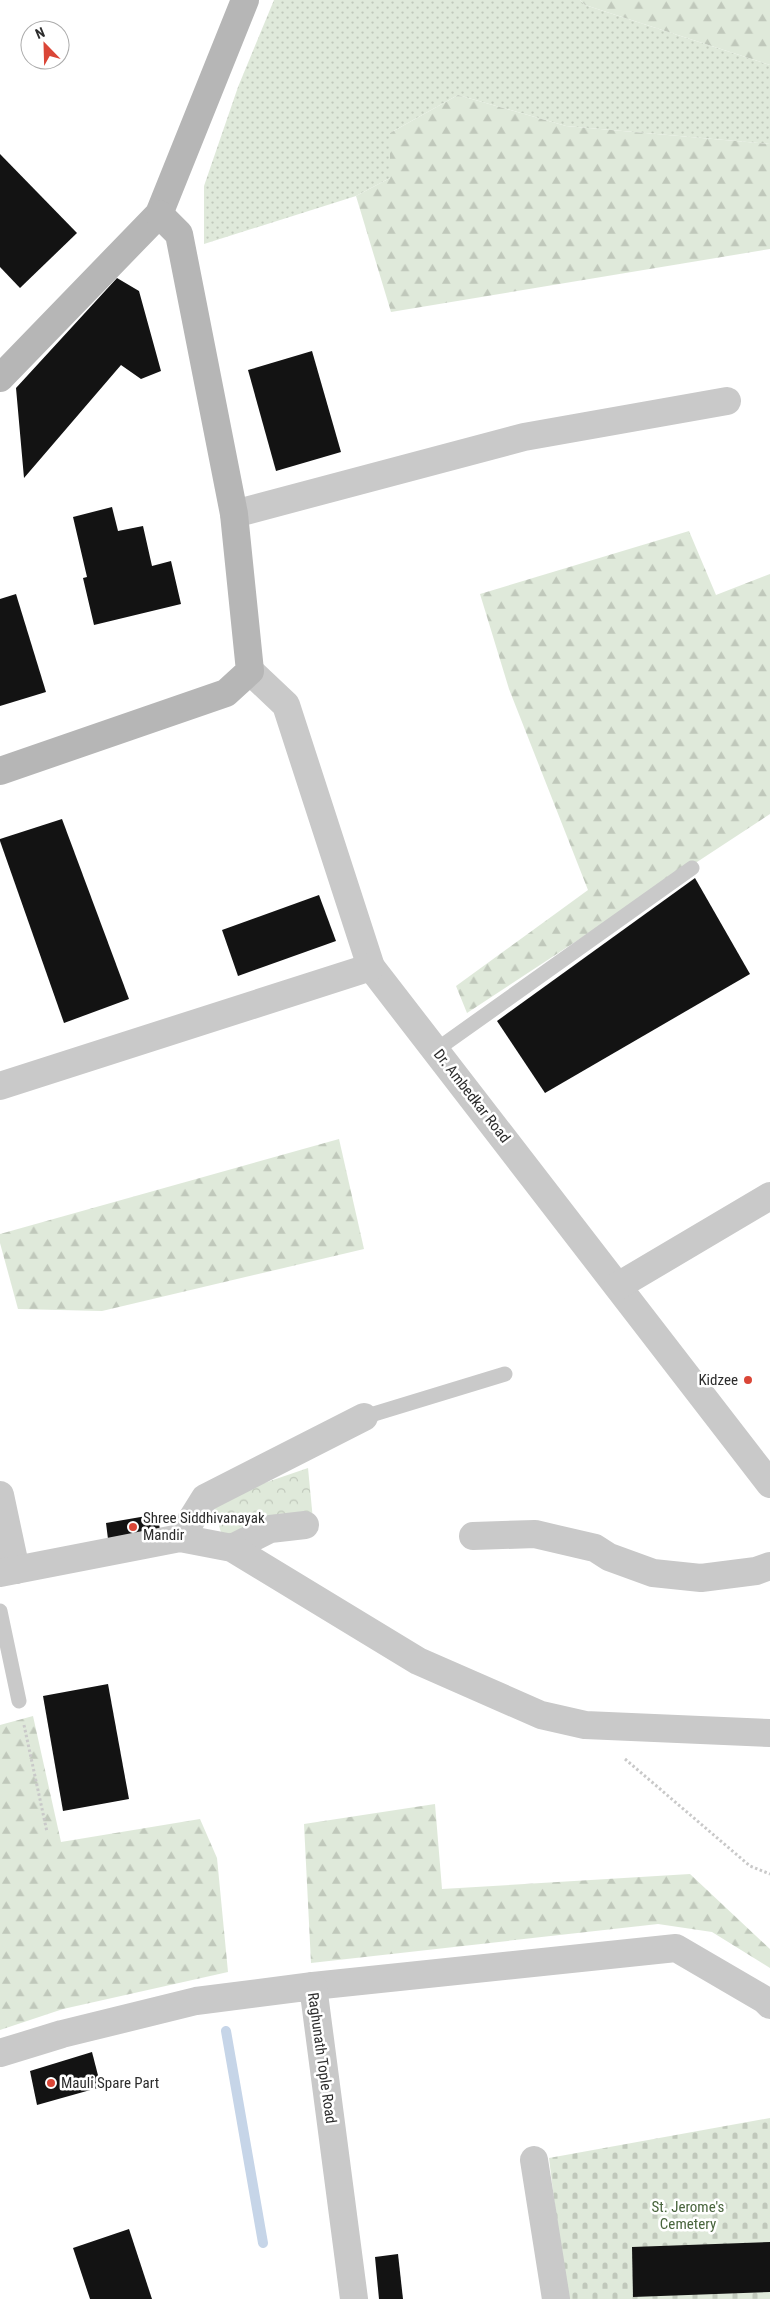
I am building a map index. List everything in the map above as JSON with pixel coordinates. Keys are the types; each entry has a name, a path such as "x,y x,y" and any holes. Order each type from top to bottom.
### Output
{"main road":[{"path":"0,378 159,214 245,0"},
{"path":"0,771 226,693 250,670 234,514 179,234 159,214"}],"street":[{"path":"234,514 524,437 726,401"},
{"name":"Dr. Ambedkar Road","path":"250,670 286,705 371,967 770,1484"},
{"path":"0,1086 371,967"},
{"path":"618,1286 770,1196"},
{"path":"180,1538 205,1498 364,1417"},
{"path":"0,1495 8,1571 180,1538 232,1548 418,1661 541,1715 585,1725 770,1733"},
{"path":"232,1548 270,1529 305,1525"},
{"path":"473,1536 535,1534 595,1548 609,1557 653,1573 701,1578 756,1571 770,1566"},
{"path":"314,1986 676,1948 765,2000 770,2005"},
{"name":"Raghunath Tople Road","path":"0,2053 62,2034 196,2001 314,1986 354,2299"},
{"path":"534,2160 556,2299"}],"lane":[{"path":"436,1050 692,868"},
{"path":"364,1417 505,1374"},
{"path":"0,1611 19,1701"}],"path":[{"path":"19,1701 47,1832"},
{"path":"622,1757 750,1866 770,1874"}],"green space":[{"path":"274,0 580,0 585,5 770,65 770,144 566,126 458,95 390,133 390,178 356,196 204,244 204,186 238,87"},
{"path":"580,0 770,0 770,65 585,5"},
{"path":"458,95 566,126 770,144 770,249 391,312 356,196 390,178 390,133"},
{"path":"689,531 716,595 770,574 770,814 467,1013 456,986 588,890 509,689 480,594"},
{"path":"339,1139 364,1249 102,1311 18,1309 0,1243 0,1234"},
{"path":"308,1468 313,1520 222,1536 212,1501"},
{"path":"33,1716 61,1842 200,1819 217,1858 228,1972 63,2009 0,2030 0,1725"},
{"path":"435,1804 442,1889 690,1874 770,1949 770,1968 712,1932 658,1924 311,1963 304,1824"},
{"name":"St. Jerome's Cemetery","path":"770,2118 770,2299 566,2299 549,2158"}],"building":[{"path":"0,154 77,233 20,288 0,267"},
{"path":"117,278 139,291 161,371 141,379 121,365 24,478 16,388"},
{"path":"312,351 341,452 276,471 248,370"},
{"path":"112,507 118,531 143,526 152,566 171,561 181,604 94,625 83,578 87,577 73,517"},
{"path":"16,594 46,692 0,706 0,599"},
{"path":"62,819 129,999 64,1023 0,841 0,839"},
{"path":"695,878 750,974 545,1093 497,1021"},
{"path":"319,895 336,941 238,976 222,930"},
{"name":"Shree Siddhivanayak Mandir","path":"158,1514 160,1531 108,1539 106,1523"},
{"path":"108,1684 129,1799 63,1811 43,1696"},
{"path":"92,2052 101,2087 37,2105 30,2071"},
{"path":"129,2229 152,2299 90,2299 73,2248"},
{"path":"770,2242 770,2292 633,2297 632,2247"},
{"path":"398,2254 403,2299 379,2299 375,2257"}],"waterway":[{"path":"226,2031 263,2243"}],"place":[{"name":"Kidzee","path":"748,1380"},
{"name":"Shree Siddhivanayak Mandir","path":"133,1527"},
{"name":"Mauli Spare Part","path":"51,2083"}]}
